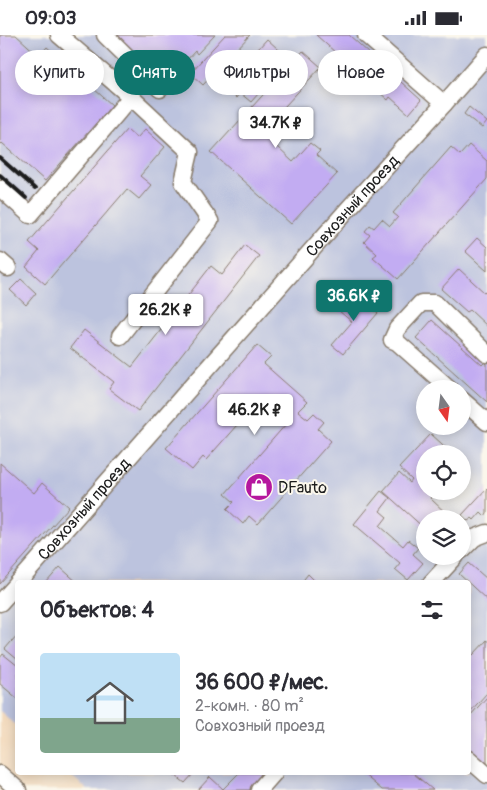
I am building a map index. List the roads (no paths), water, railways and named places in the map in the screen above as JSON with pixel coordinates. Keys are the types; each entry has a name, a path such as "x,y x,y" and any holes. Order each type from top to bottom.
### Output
{"street":[{"path":"59,35 131,97 190,152 183,182 210,221 120,336"},
{"path":"105,35 120,50"},
{"path":"366,35 444,104"},
{"name":"Совхозный проезд","path":"21,580 348,209 487,55"},
{"path":"0,189 30,215 131,97"},
{"path":"440,380 397,342 392,340 397,329 421,303 435,303 487,353"},
{"path":"471,408 487,421"},
{"path":"471,541 487,533"},
{"path":"434,580 448,565"},
{"name":"Совхозный проезд","path":"0,603 15,586"},
{"path":"471,761 487,775"},
{"path":"0,774 18,790"},
{"path":"259,790 272,775"}],"railway":[{"path":"0,158 35,189"},
{"path":"0,175 26,198"}],"place":[{"name":"DFauto","path":"259,487"}]}
